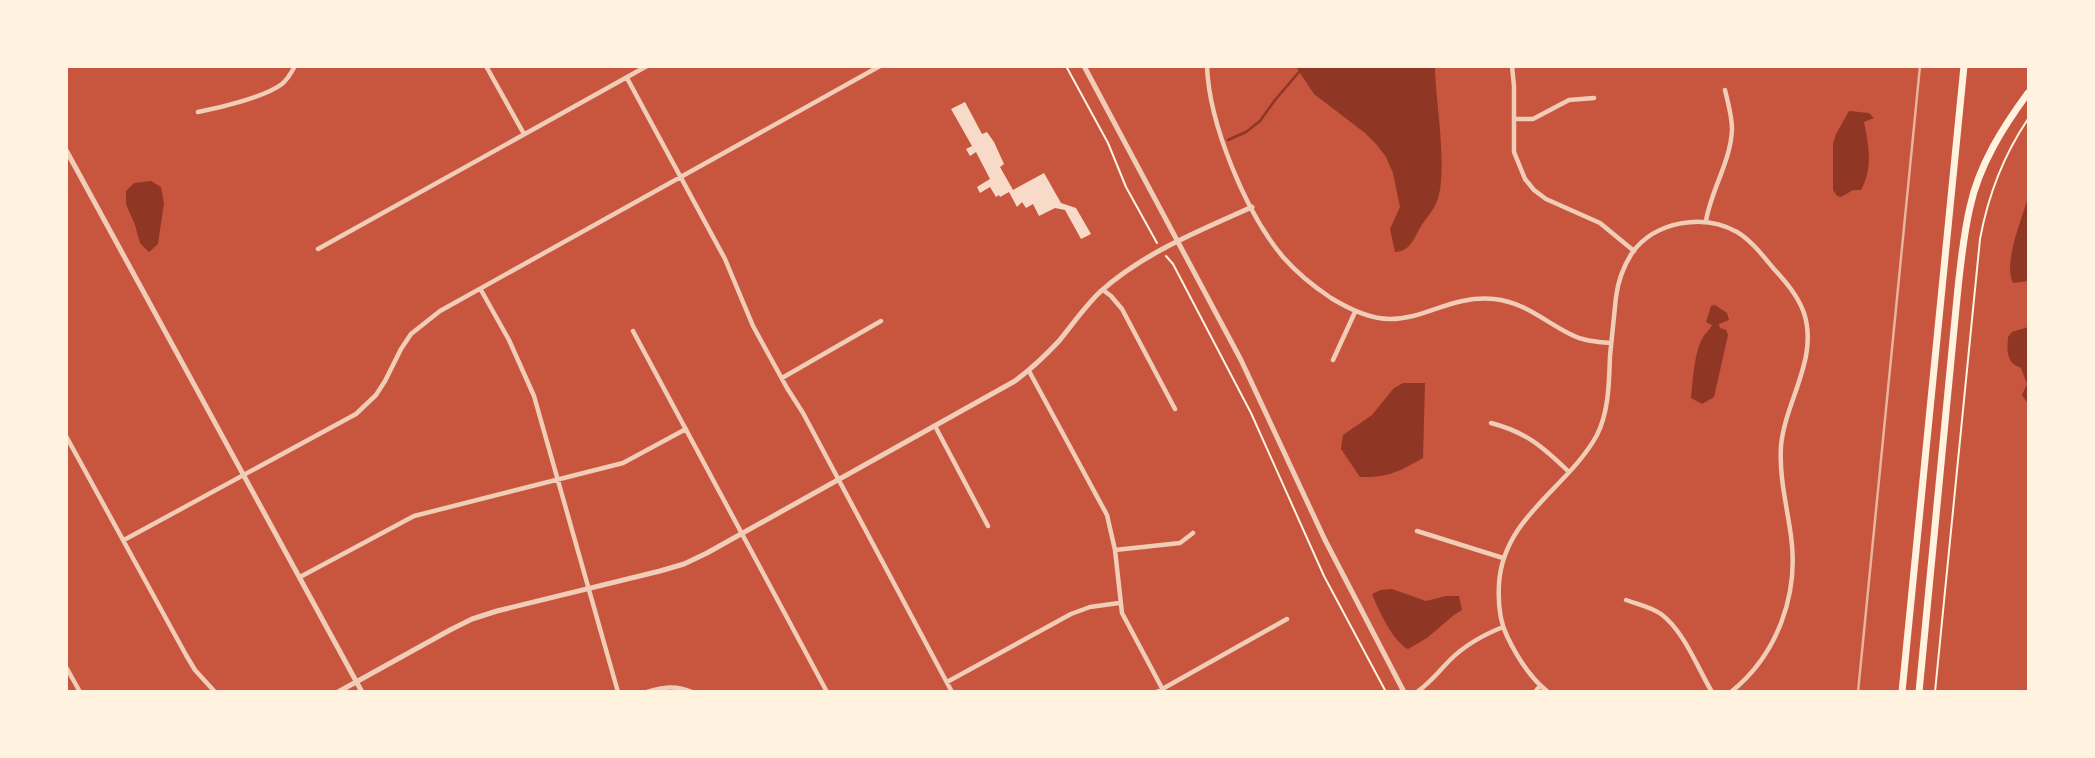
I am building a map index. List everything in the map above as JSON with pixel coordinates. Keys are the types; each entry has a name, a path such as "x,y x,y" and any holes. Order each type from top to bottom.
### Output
{"highway":[{"path":"1902,691 1964,66"},
{"path":"1919,691 1957,298 1970,205 1994,146 2028,93"}],"street":[{"path":"198,112 268,92 289,78 295,66"},
{"path":"486,66 524,134"},
{"path":"318,249 647,66"},
{"path":"124,540 356,414 376,395 411,334 440,311 880,66"},
{"path":"1084,66 1241,360 1351,593 1404,691"},
{"path":"1207,66 1216,121 1231,166 1270,238 1294,269 1318,290 1355,312 1374,318 1398,319 1458,301 1495,299 1531,310 1578,338 1611,343"},
{"path":"1512,66 1514,152 1522,173 1534,190 1546,199 1600,223 1634,251"},
{"path":"627,78 732,275 753,326 839,479 952,691"},
{"path":"1706,221 1730,146 1732,129 1725,90"},
{"path":"1514,119 1533,119 1569,100 1594,98"},
{"path":"66,150 362,691"},
{"path":"338,691 472,619 684,564 743,533 1015,381 1041,360 1102,290 1144,259 1252,207"},
{"path":"1548,691 1525,668 1503,627 1498,596 1503,558 1528,515 1569,471 1598,433 1607,399 1611,343 1619,281 1624,266 1634,251 1650,236 1687,222 1706,221 1724,226 1743,236 1788,285 1803,312 1808,344 1807,357 1789,409 1781,444 1782,481 1793,561 1787,608 1779,631 1767,652 1753,671 1731,691"},
{"path":"481,289 528,381 618,691"},
{"path":"1102,290 1122,309 1175,409"},
{"path":"1334,360 1355,312"},
{"path":"782,378 881,321"},
{"path":"633,331 827,691"},
{"path":"1029,371 1107,515 1115,550 1119,603 1125,622 1161,691 1287,619"},
{"path":"1490,423 1517,431 1532,439 1569,471"},
{"path":"935,426 988,526"},
{"path":"300,577 414,516 623,463 686,429"},
{"path":"66,436 186,655 195,670 215,691"},
{"path":"1417,531 1503,558"},
{"path":"1115,550 1180,543 1193,533"},
{"path":"1626,600 1660,613 1670,622 1712,691"},
{"path":"947,682 1071,614 1090,607 1119,603"},
{"path":"1417,691 1428,684 1460,650 1475,639 1503,627"},
{"path":"66,667 80,691"},
{"path":"1535,691 1541,686"},
{"path":"647,691 680,687 692,691"}],"path":[{"path":"1066,66 1108,143 1126,187 1161,249 1173,264 1251,414 1324,576 1386,691"},
{"path":"1935,691 1980,239 1994,184 2028,119"}],"shaded area":[{"path":"1296,67 1435,67 1442,158 1439,193 1435,206 1404,250 1395,252 1390,229 1400,207 1393,173 1386,157 1365,133 1314,94"},
{"path":"1849,111 1869,113 1874,118 1864,122 1869,157 1865,182 1861,190 1853,190 1841,197 1833,190 1833,144"},
{"path":"151,181 161,187 164,203 158,244 149,252 140,243 126,204 126,191 134,183"},
{"path":"2028,198 2028,281 2013,283 2010,265 2012,253"},
{"path":"1715,305 1727,313 1729,320 1719,324 1728,335 1714,397 1702,404 1691,398 1694,368 1699,345 1712,325 1706,322 1711,306"},
{"path":"2028,327 2028,404 2022,395 2027,384 2021,368 2012,363 2008,356 2008,337 2012,332"},
{"path":"1403,383 1425,383 1423,458 1393,473 1360,477 1341,449 1343,435 1372,415 1394,388"},
{"path":"1392,589 1426,601 1459,596 1462,610 1427,638 1408,649 1397,640 1372,594"}],"building":[{"path":"965,102 982,134 987,132 994,142 1004,164 1000,167 1013,190 1044,173 1061,203 1076,208 1091,234 1081,239 1065,210 1055,208 1039,216 1033,204 1026,208 1022,202 1017,207 1009,192 996,197 990,187 980,193 977,187 990,179 976,152 970,156 966,149 972,146 951,109"}],"waterway":[{"path":"1228,140 1246,132 1260,121 1299,72"}],"railway":[{"path":"1858,692 1920,66"}]}
